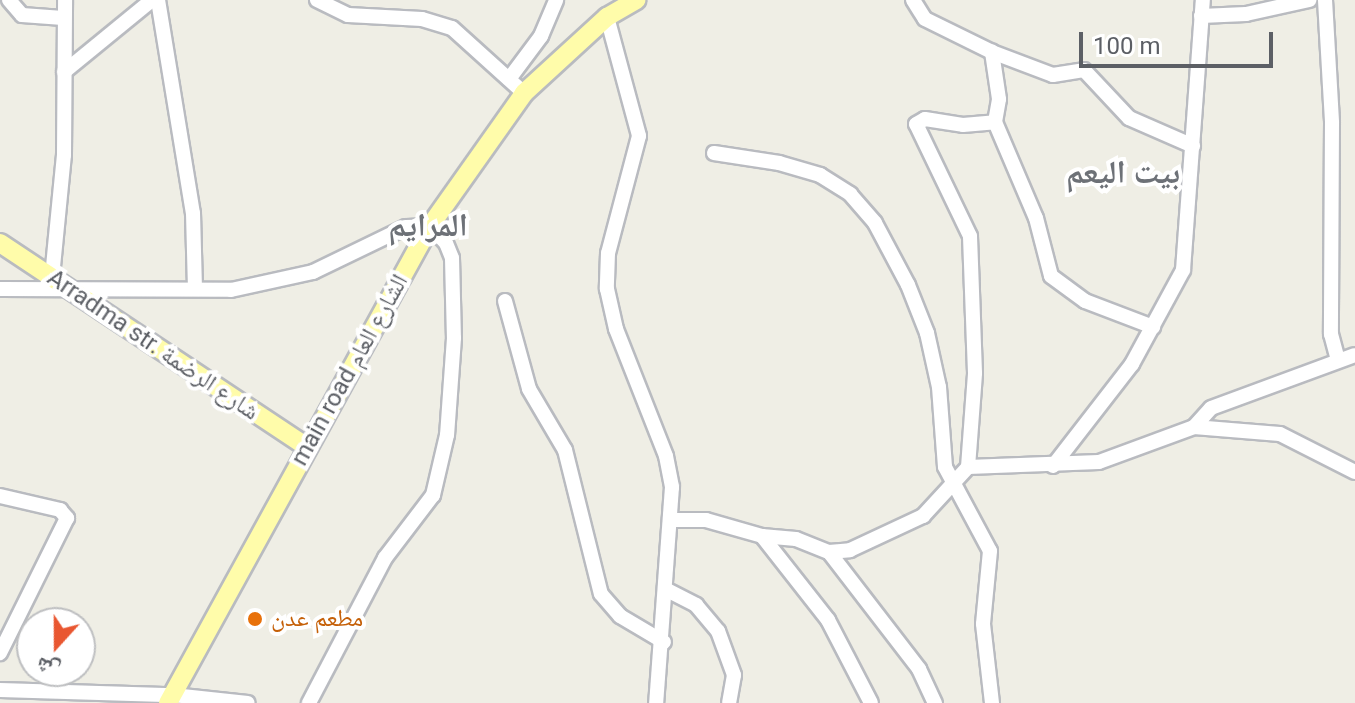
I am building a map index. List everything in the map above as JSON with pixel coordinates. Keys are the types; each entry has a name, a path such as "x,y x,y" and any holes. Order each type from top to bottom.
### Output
{"main road":[{"name":"main road الشارع العام","path":"170,699 430,226 524,93 607,17 637,0"},
{"name":"Arradma str. شارع الرضمة","path":"0,243 307,447"}],"street":[{"path":"9,0 22,15 63,18"},
{"path":"52,277 64,155 65,0"},
{"path":"64,72 155,0 192,198 195,287"},
{"path":"317,0 348,15 441,24 524,93"},
{"path":"509,79 541,36 556,0"},
{"path":"913,0 925,19 992,52 1053,75 1084,70 1129,118 1193,146"},
{"path":"1053,466 1095,417 1153,327 1183,270 1203,0"},
{"path":"1201,16 1246,14 1309,0"},
{"path":"1325,0 1332,123 1331,334 1338,360"},
{"path":"607,17 639,136 608,253 607,289 635,386 666,456 673,520 656,703"},
{"path":"992,52 999,99 995,122 1036,218 1051,276 1085,301 1153,327"},
{"path":"673,520 706,520 762,536 796,539 829,552 850,550 906,528 935,507 968,467 975,373 970,236 916,124 925,119 963,125 995,122"},
{"path":"714,153 820,175 850,194 875,223 927,333 951,486 990,551 983,624 992,703"},
{"path":"0,289 195,287 231,290 274,283 349,257 383,235 430,226 451,250 454,338 447,435 433,495 385,558 309,703"},
{"path":"505,301 529,389 565,450 601,594 620,616 664,642"},
{"path":"968,467 1053,466 1129,454 1194,427 1211,408 1355,355"},
{"path":"1194,427 1280,434 1355,472"},
{"path":"0,496 60,510 67,518 0,653"},
{"path":"762,536 828,620 871,703"},
{"path":"829,552 919,669 935,703"},
{"path":"667,590 696,605 718,631 734,675 729,703"},
{"path":"0,690 248,703"}],"place":[{"name":"مطعم عدن","path":"255,619"}],"district":[{"name":"بيت اليعم","path":"1123,172"},
{"name":"المرايم","path":"428,225"}]}
